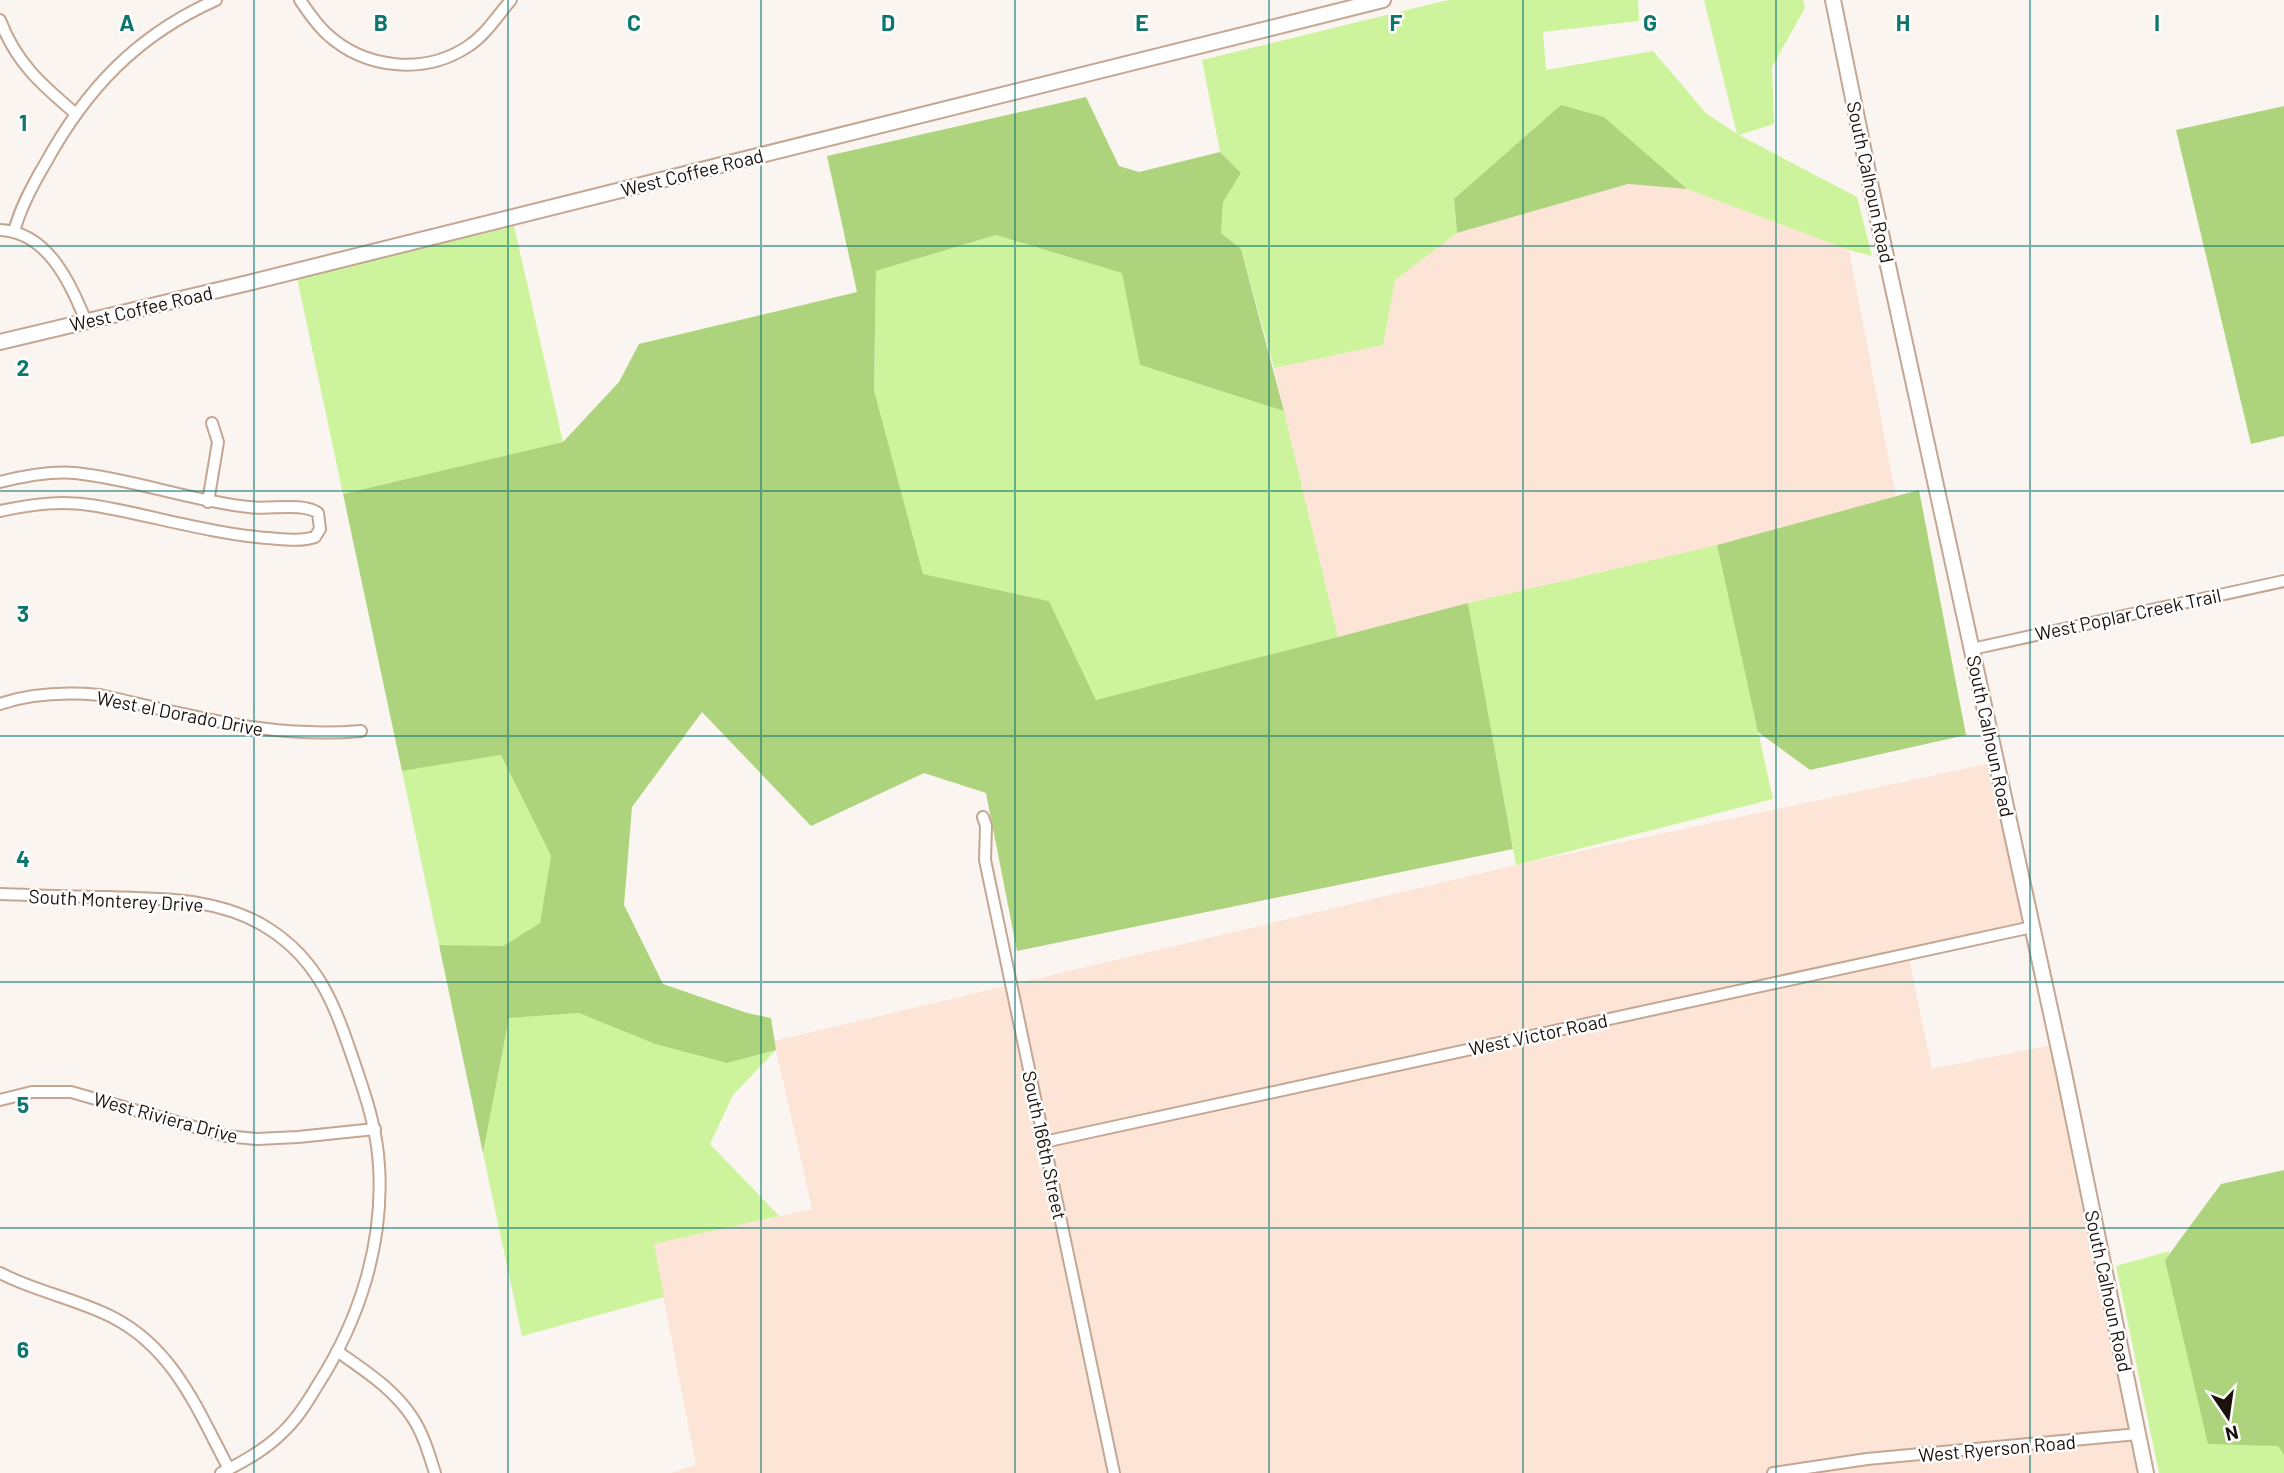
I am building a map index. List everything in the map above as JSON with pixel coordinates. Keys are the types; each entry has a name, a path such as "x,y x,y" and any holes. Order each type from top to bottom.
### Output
{"street":[{"path":"14,232 19,213 57,143 76,114 107,76 142,42 182,16 216,0"},
{"path":"300,0 318,25 342,46 369,59 410,66 439,61 469,46 486,32 511,0"},
{"name":"West Coffee Road","path":"0,342 1383,0"},
{"name":"South Calhoun Road","path":"1833,0 2146,1473"},
{"path":"0,20 10,45 25,67 76,114"},
{"path":"0,230 14,232 39,246 59,267 73,289 86,321"},
{"path":"208,502 218,442 212,423"},
{"path":"0,482 26,476 73,473 208,502 255,508 309,508 318,513 320,529 317,535 310,539 224,533 71,503 41,503 0,511"},
{"name":"West Poplar Creek Trail","path":"1972,649 2284,581"},
{"name":"West el Dorado Drive","path":"0,704 27,696 79,693 100,695 264,730 314,733 361,731"},
{"name":"South 166th Street","path":"983,817 986,826 985,860 1114,1473"},
{"name":"South Monterey Drive","path":"0,894 187,901 236,912 269,929 306,961 327,990 344,1029 375,1129 380,1168 377,1225 372,1255 360,1298 337,1352 309,1399 291,1424 271,1443 225,1471"},
{"name":"West Victor Road","path":"1044,1142 2032,928"},
{"name":"West Riviera Drive","path":"0,1100 32,1092 71,1092 226,1136 257,1139 375,1129"},
{"path":"0,1273 32,1288 114,1318 146,1338 174,1369 225,1471"},
{"path":"337,1352 364,1370 402,1403 419,1430 435,1473"},
{"name":"West Ryerson Road","path":"1773,1473 1867,1459 2138,1434"}],"shaded area":[{"path":"1628,184 1687,189 1849,250 1896,497 1717,545 1468,603 1338,637 1274,368 1383,345 1395,280 1457,233"},
{"path":"1996,762 2032,927 1908,954 1932,1069 2057,1044 2146,1473 671,1473 696,1465 653,1244 812,1209 774,1041 1516,865"}],"green space":[{"path":"1448,0 1638,0 1639,21 1543,32 1546,70 1653,51 1706,113 1737,134 1704,0 1803,0 1805,8 1772,67 1774,124 1739,135 1857,197 1872,256 1849,250 1687,189 1604,117 1454,199 1457,233 1395,280 1383,345 1274,368 1241,249 1221,233 1223,202 1241,173 1220,152 1202,60"},
{"path":"1086,97 1119,166 1139,172 1220,152 1241,173 1223,202 1221,233 1241,249 1284,411 1140,365 1122,273 996,235 876,271 874,390 923,574 1049,601 1096,700 1468,603 1513,849 1017,951 986,793 924,773 811,826 702,712 632,807 624,905 663,984 747,1013 771,1018 776,1050 727,1063 655,1044 579,1013 509,1018 483,1153 439,945 503,946 540,923 551,856 501,755 402,771 343,494 563,442 619,382 639,344 857,292 827,156"},
{"path":"1561,105 1604,117 1687,189 1628,184 1457,233 1454,199"},
{"path":"2284,106 2284,436 2251,444 2176,130"},
{"path":"514,226 563,442 343,494 297,278"},
{"path":"996,235 1123,273 1140,365 1284,411 1338,637 1096,700 1049,601 923,574 874,390 876,271"},
{"path":"1919,490 1966,735 1810,770 1758,732 1717,545"},
{"path":"1717,545 1773,799 1516,865 1468,603"},
{"path":"501,755 551,856 540,923 503,946 439,945 402,771"},
{"path":"579,1013 655,1044 727,1063 776,1050 733,1095 710,1144 779,1216 654,1244 664,1297 522,1336 483,1153 509,1018"},
{"path":"2284,1170 2284,1455 2278,1446 2208,1444 2165,1260 2221,1184"},
{"path":"2170,1251 2165,1260 2284,1455 2284,1473 2159,1473 2116,1266"}]}
